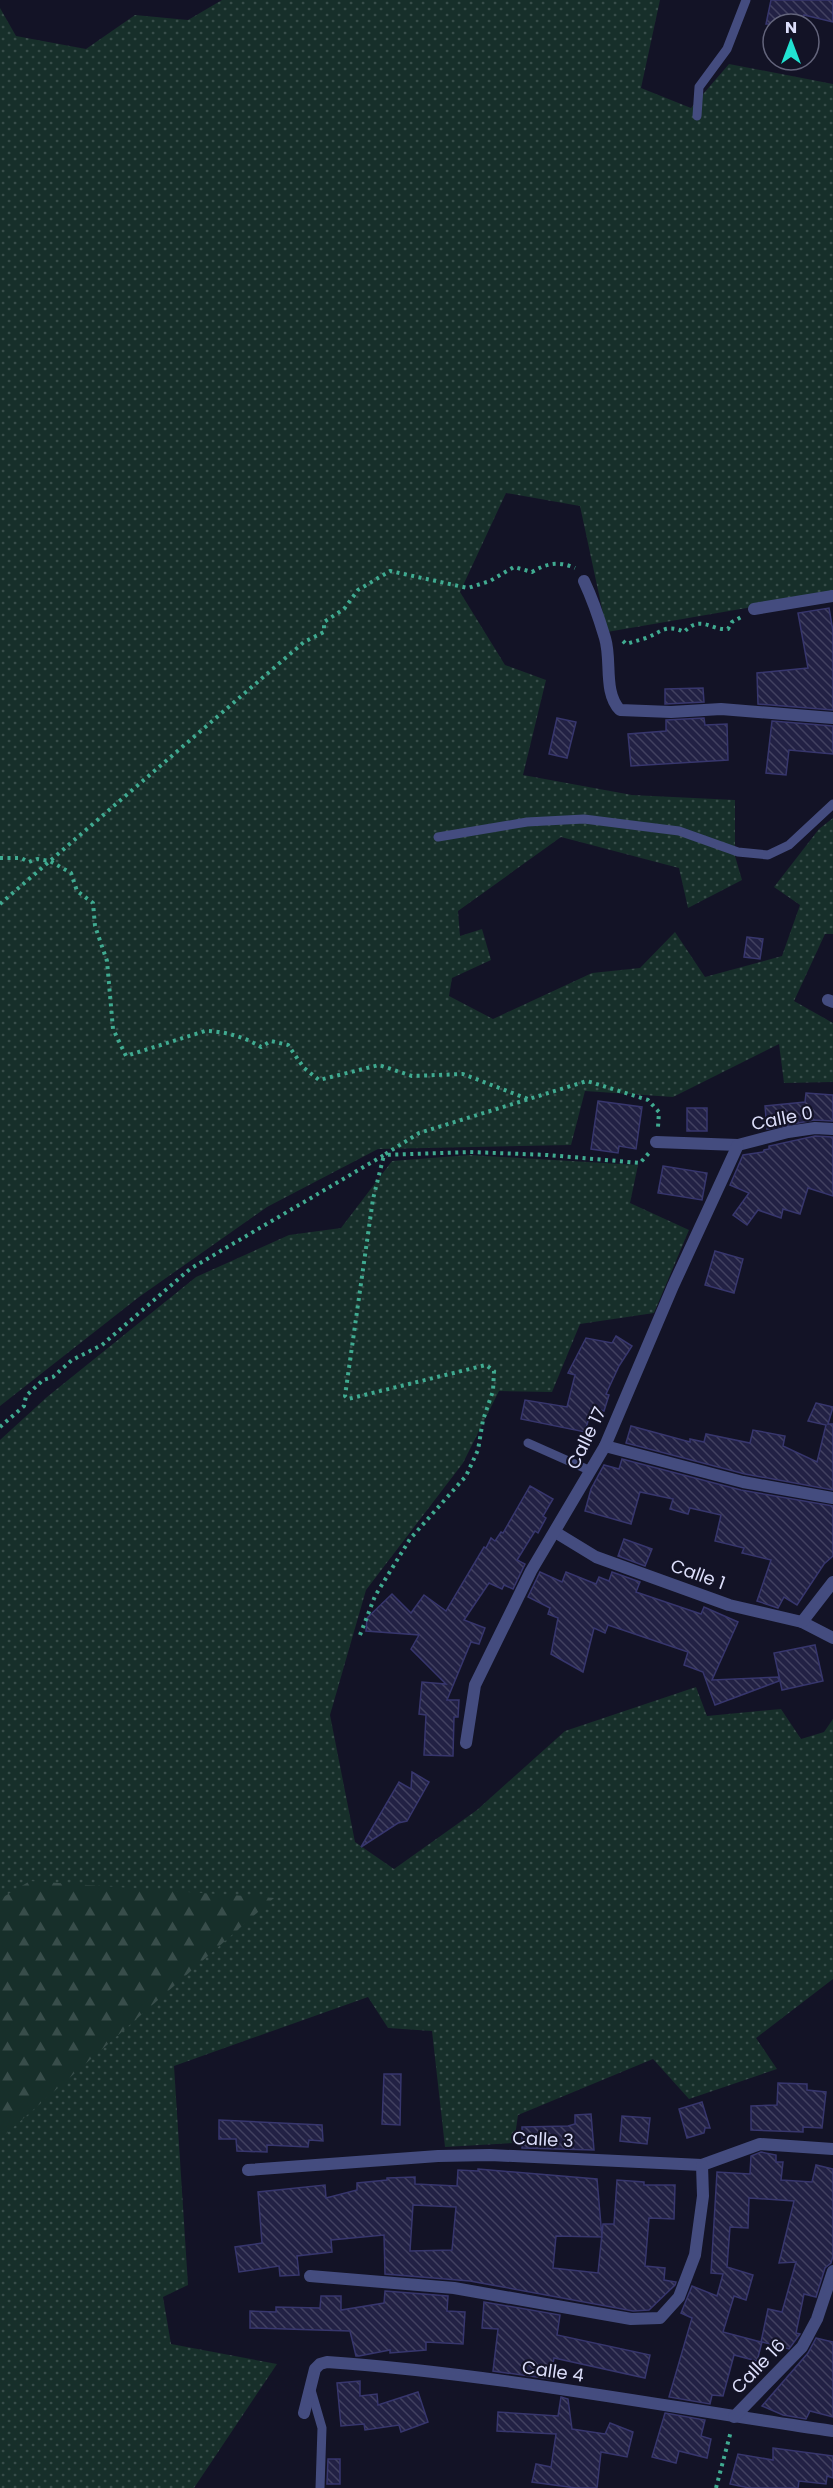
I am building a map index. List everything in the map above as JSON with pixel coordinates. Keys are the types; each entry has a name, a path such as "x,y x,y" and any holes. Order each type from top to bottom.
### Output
{"street":[{"path":"584,581 597,609 609,658 610,690 613,703 620,710 671,712 721,709 833,718"},
{"path":"754,609 833,596"},
{"name":"Calle 0","path":"656,1142 738,1145 788,1132 814,1128 833,1129"},
{"name":"Calle 17","path":"466,1743 475,1685 531,1571 605,1446 673,1286 738,1145"},
{"path":"605,1446 743,1482 833,1498"},
{"name":"Calle 1","path":"555,1532 596,1557 729,1605 802,1622 833,1638"},
{"path":"802,1622 833,1582"},
{"name":"Calle 3","path":"248,2170 438,2156 490,2155 702,2165 760,2144 833,2149"},
{"path":"310,2276 454,2288 631,2319 660,2318 680,2297 695,2255 704,2196 702,2165"},
{"name":"Calle 16","path":"734,2416 802,2347 817,2319 833,2271"},
{"name":"Calle 4","path":"304,2413 315,2369 327,2362 392,2368 642,2401 833,2431"}],"lane":[{"path":"697,116 699,87 727,50 746,0"},
{"path":"438,837 527,822 584,819 679,831 738,852 768,855 789,845 833,804"},
{"path":"528,1443 591,1471"},
{"path":"310,2390 322,2428 320,2488"}],"path":[{"path":"0,904 304,642 324,632 324,622 344,609 358,590 390,571 468,588 490,581 514,567 532,572 544,565 562,562 577,569 584,581"},
{"path":"605,639 621,638 626,645 650,637 656,631 676,628 684,632 690,626 708,624 723,630 728,629 732,622 754,609"},
{"path":"0,858 21,858 29,862 37,859 50,861 70,873 77,891 93,903 95,926 107,961 113,1029 126,1056 205,1031 216,1031 249,1040 261,1047 271,1041 288,1045 304,1068 319,1080 379,1065 412,1076 463,1074 528,1099"},
{"path":"0,1427 24,1406 26,1396 43,1380 53,1377 72,1359 102,1345 190,1269 419,1133 587,1081 648,1100 659,1112 656,1142 645,1160 640,1163 548,1155 481,1153 384,1155"},
{"path":"360,1635 375,1596 410,1539 466,1476 478,1450 483,1419 494,1391 494,1371 486,1365 348,1399 345,1396 373,1199 384,1155"},
{"name":"Calle 16","path":"716,2488 734,2416"}],"green space":[{"path":"222,0 660,0 641,88 691,108 729,64 761,72 833,84 833,593 607,632 580,506 506,493 460,592 505,665 546,680 523,775 632,795 735,800 735,856 742,880 688,908 679,868 561,837 458,911 460,936 482,929 491,960 452,978 449,996 493,1019 592,973 640,968 675,932 705,977 782,956 800,905 774,887 819,829 833,818 833,934 825,934 794,1001 833,1023 833,1082 784,1083 779,1044 673,1097 585,1091 571,1145 378,1149 267,1207 139,1297 0,1406 0,8 16,36 86,49 135,15 188,20"},
{"path":"470,1155 638,1165 630,1203 689,1230 654,1313 580,1324 552,1392 499,1391 463,1463 366,1590 330,1715 355,1842 394,1869 477,1810 565,1731 696,1687 707,1716 781,1709 801,1739 824,1732 833,1719 833,1979 756,2038 777,2069 689,2099 653,2059 518,2115 514,2143 445,2147 432,2031 388,2028 368,1997 174,2066 188,2285 163,2297 171,2344 277,2364 194,2488 0,2488 0,1440 47,1397 196,1277 289,1235 341,1228 392,1161"},
{"path":"30,1881 274,1898 0,2139 0,1899"}],"building":[{"path":"771,0 833,0 833,22 821,19 821,12 768,12"},
{"path":"829,608 833,631 833,710 758,704 757,673 808,668 798,613"},
{"path":"703,688 704,702 665,704 665,689"},
{"path":"557,718 576,722 567,758 549,754"},
{"path":"704,718 705,725 727,724 728,760 631,766 628,734 666,731 666,720"},
{"path":"772,721 833,726 833,754 789,750 786,775 766,773"},
{"path":"747,937 763,939 760,959 744,957"},
{"path":"806,1093 833,1095 833,1121 814,1120 767,1129 765,1106 805,1102"},
{"path":"598,1101 642,1107 636,1149 619,1146 618,1153 591,1149"},
{"path":"687,1108 707,1108 707,1131 687,1131"},
{"path":"815,1136 833,1137 833,1196 808,1188 800,1214 783,1209 781,1218 758,1210 747,1225 733,1215 749,1193 730,1185 743,1155 763,1152 769,1149 769,1146"},
{"path":"663,1166 707,1173 702,1200 658,1193"},
{"path":"715,1251 743,1259 734,1293 705,1285"},
{"path":"616,1336 632,1346 619,1366 606,1394 609,1395 604,1411 592,1407 585,1432 521,1419 525,1400 567,1407 575,1375 568,1373 586,1338 612,1343"},
{"path":"816,1403 833,1407 828,1424 833,1424 833,1490 745,1474 626,1443 631,1426 690,1442 690,1439 704,1442 706,1434 750,1443 753,1430 785,1436 783,1446 817,1462 826,1425 808,1421"},
{"path":"622,1459 741,1490 833,1506 833,1556 824,1564 797,1605 784,1597 778,1608 757,1601 771,1560 742,1553 744,1548 715,1541 721,1515 690,1508 688,1514 670,1509 673,1499 640,1492 631,1524 585,1511 591,1489 604,1465 619,1469"},
{"path":"530,1486 553,1499 543,1516 546,1518 538,1533 535,1531 517,1560 525,1564 513,1589 504,1585 502,1589 489,1583 464,1620 485,1628 479,1644 471,1642 447,1700 459,1700 458,1717 454,1717 453,1756 424,1755 426,1715 419,1714 422,1682 446,1684 411,1649 419,1635 366,1631 367,1618 392,1594 411,1613 424,1595 446,1611 484,1547 486,1548 491,1538 495,1541 501,1532 503,1533"},
{"path":"624,1539 652,1549 645,1566 618,1556"},
{"path":"540,1572 562,1582 566,1572 596,1584 599,1577 609,1581 612,1572 640,1582 636,1592 701,1614 704,1607 738,1622 712,1680 779,1677 779,1681 715,1705 703,1672 684,1665 688,1652 608,1625 605,1633 594,1628 583,1672 551,1654 558,1618 548,1614 550,1608 528,1597"},
{"path":"815,1645 823,1681 782,1690 774,1653"},
{"path":"412,1772 429,1782 407,1821 398,1823 361,1847 399,1782 411,1789"},
{"path":"384,2074 401,2074 400,2125 382,2124"},
{"path":"778,2083 807,2084 807,2090 826,2092 822,2128 803,2127 803,2132 751,2130 751,2106 777,2105"},
{"path":"702,2102 710,2128 705,2128 704,2133 687,2138 679,2109"},
{"path":"591,2114 594,2150 522,2148 522,2127 568,2126 575,2124 575,2115"},
{"path":"622,2116 650,2118 647,2144 620,2141"},
{"path":"219,2120 322,2125 323,2141 309,2140 308,2147 267,2145 267,2152 237,2151 236,2139 219,2139"},
{"path":"761,2152 776,2155 776,2162 783,2162 781,2180 812,2182 816,2165 833,2169 833,2256 831,2263 825,2268 816,2297 804,2294 796,2333 800,2334 789,2349 762,2342 757,2361 734,2355 723,2396 712,2395 710,2404 669,2397 692,2318 681,2313 692,2286 717,2296 723,2274 711,2273 717,2172 750,2174 751,2156","holes":["749,2198 794,2201 779,2263 796,2262 782,2312 768,2309 761,2342 723,2332 734,2296 746,2300 753,2275 727,2267 730,2227 748,2228"]},
{"path":"478,2169 597,2179 602,2235 603,2224 614,2224 617,2180 644,2182 644,2185 675,2185 674,2219 649,2218 645,2266 665,2268 664,2280 676,2282 675,2285 649,2310 633,2311 470,2281 385,2274 384,2235 331,2240 332,2252 297,2256 299,2275 280,2276 279,2266 239,2272 235,2247 262,2243 258,2192 325,2185 326,2198 357,2190 357,2183 387,2180 387,2178 415,2177 415,2184 457,2186 458,2170 478,2171","holes":["413,2205 456,2207 452,2250 410,2251","556,2236 602,2237 598,2273 553,2268"]},
{"path":"385,2291 448,2296 447,2311 465,2312 463,2344 426,2342 426,2350 390,2353 390,2350 356,2356 350,2331 250,2328 250,2311 276,2312 276,2307 320,2308 321,2296 341,2296 341,2310 384,2303"},
{"path":"484,2302 560,2315 557,2335 650,2355 645,2378 554,2358 550,2379 493,2371 498,2329 482,2328"},
{"path":"816,2338 833,2342 833,2417 810,2411 806,2419 783,2415 762,2406 808,2353"},
{"path":"360,2381 360,2396 377,2394 378,2405 418,2392 428,2422 401,2432 399,2425 365,2430 364,2424 341,2426 337,2383"},
{"path":"561,2397 568,2399 572,2429 605,2434 610,2423 633,2432 627,2457 601,2452 597,2488 576,2488 532,2482 536,2464 551,2467 556,2434 497,2431 498,2412 558,2416"},
{"path":"665,2413 705,2420 701,2436 711,2439 707,2458 679,2451 676,2463 652,2457"},
{"path":"773,2448 833,2456 833,2478 827,2476 826,2484 799,2481 798,2488 749,2488 730,2484 738,2454 773,2460"},
{"path":"328,2459 340,2459 340,2484 327,2484"}]}
